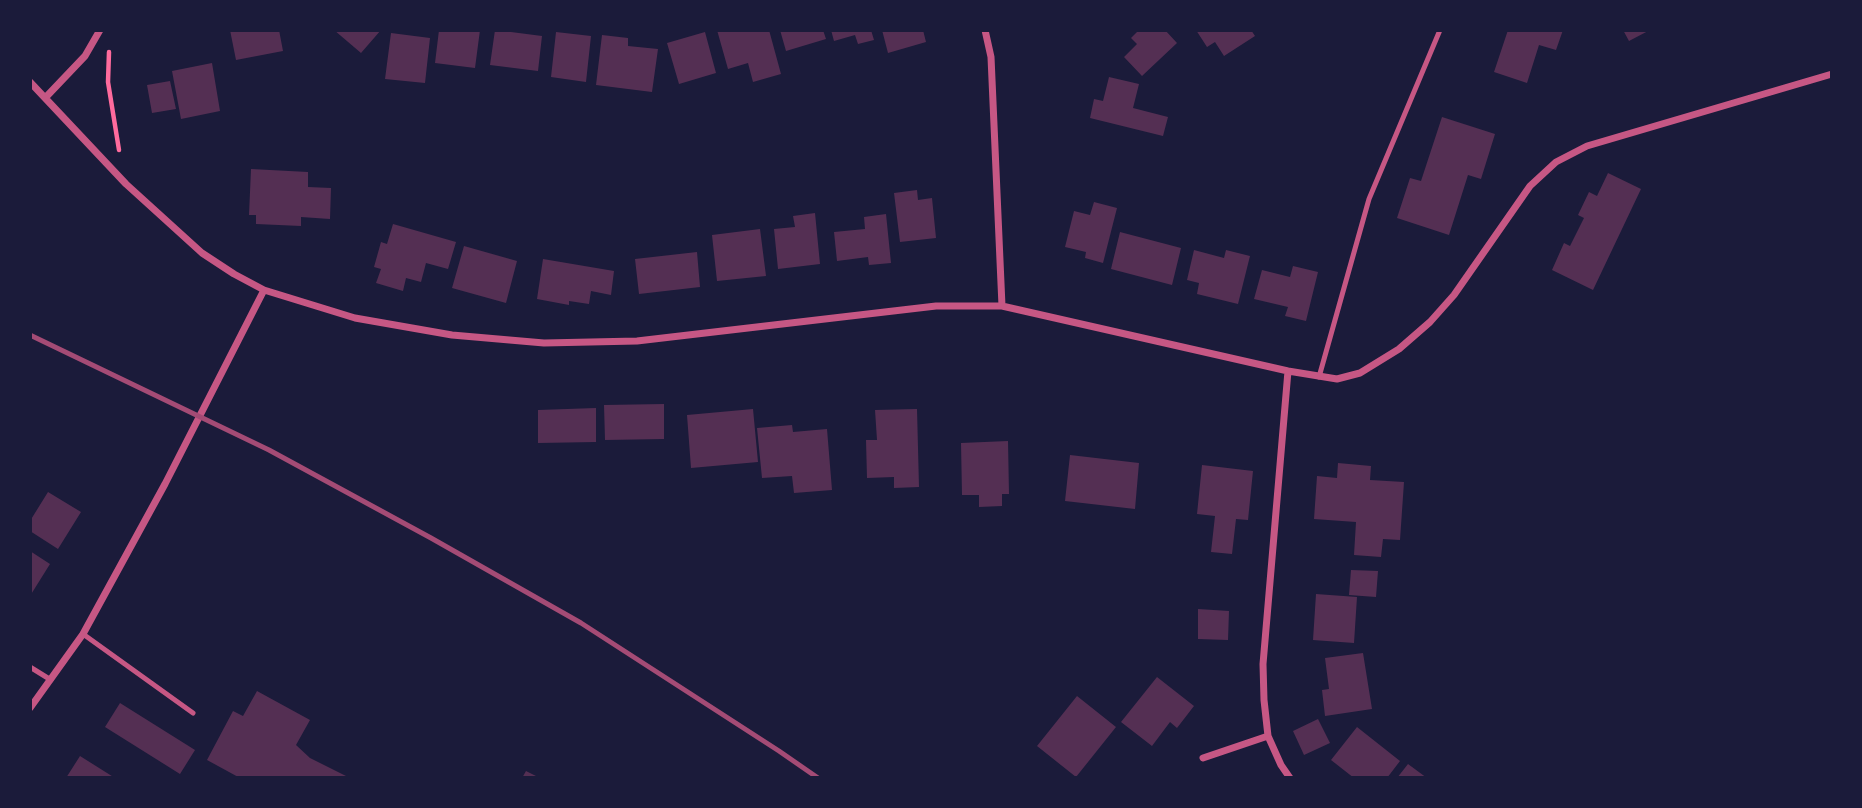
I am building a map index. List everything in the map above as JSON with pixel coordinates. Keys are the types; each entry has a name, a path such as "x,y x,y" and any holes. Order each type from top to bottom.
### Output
{"street":[{"path":"46,97 85,56 100,30"},
{"path":"985,30 991,57 1002,306"},
{"path":"30,82 126,184 202,253 264,290 355,318 452,335 544,343 637,341 936,306 1002,306 1288,371 1337,379 1360,373 1399,349 1430,322 1454,295 1530,186 1556,162 1587,146 1832,74"},
{"path":"30,708 83,634 165,484 264,290"},
{"path":"1288,371 1263,664 1268,736 1290,778"},
{"path":"1203,758 1268,736"}],"lane":[{"path":"1319,377 1368,200 1440,30"},
{"path":"83,634 193,713"},
{"path":"30,667 51,680"}],"path":[{"path":"108,43 108,82 126,184"}],"building":[{"path":"230,30 279,30 283,51 236,60"},
{"path":"334,30 381,30 361,53"},
{"path":"439,30 480,30 475,68 435,63"},
{"path":"495,30 542,36 538,71 490,65"},
{"path":"717,30 769,30 781,74 753,82 748,63 728,69"},
{"path":"780,30 823,30 826,39 786,51"},
{"path":"831,30 871,30 874,40 858,44 855,35 834,41"},
{"path":"882,30 923,30 926,42 888,53"},
{"path":"1139,30 1165,30 1177,43 1142,76 1124,57 1137,44 1131,38"},
{"path":"1196,30 1251,30 1255,36 1224,56 1215,42 1207,47"},
{"path":"1508,30 1563,30 1556,50 1539,45 1527,83 1494,72"},
{"path":"1623,30 1650,30 1629,41"},
{"path":"556,32 591,36 586,82 551,77"},
{"path":"705,32 716,73 679,84 667,43"},
{"path":"391,33 430,38 425,83 385,79"},
{"path":"602,35 628,38 628,46 658,49 652,92 596,85"},
{"path":"212,63 220,111 181,119 172,71"},
{"path":"1109,77 1139,84 1133,108 1168,117 1163,136 1090,118 1094,99 1103,101"},
{"path":"170,81 176,109 152,113 147,85"},
{"path":"1442,117 1495,134 1481,179 1468,175 1449,235 1397,218 1410,178 1421,181"},
{"path":"251,169 308,172 308,187 331,188 330,219 301,217 301,226 256,224 256,215 249,215"},
{"path":"1608,173 1641,189 1593,290 1552,270 1564,243 1570,246 1584,218 1578,215 1589,192 1597,196"},
{"path":"917,190 918,200 932,198 936,238 900,242 894,193"},
{"path":"1094,202 1117,208 1103,263 1085,258 1086,252 1065,247 1074,211 1090,215"},
{"path":"815,213 820,264 778,269 774,229 795,227 793,216"},
{"path":"886,214 891,263 869,265 868,257 837,261 834,232 865,229 864,217"},
{"path":"393,224 456,242 448,269 426,263 421,282 406,278 403,291 376,283 381,269 374,267 381,242 387,244"},
{"path":"760,229 766,276 717,281 712,235"},
{"path":"1120,232 1181,248 1172,285 1111,269"},
{"path":"464,246 517,261 506,303 452,288"},
{"path":"1194,250 1224,258 1226,250 1250,256 1238,304 1197,294 1199,283 1187,280"},
{"path":"697,252 700,287 639,294 635,259"},
{"path":"543,259 614,271 611,295 591,291 589,304 569,301 569,305 537,299"},
{"path":"1293,266 1318,272 1306,321 1285,316 1288,307 1254,299 1262,270 1290,277"},
{"path":"664,404 664,439 605,440 604,405"},
{"path":"596,408 596,442 538,443 538,410"},
{"path":"753,409 758,462 691,468 687,415"},
{"path":"917,409 919,487 894,488 894,477 867,478 866,440 877,440 875,410"},
{"path":"792,425 793,432 827,429 832,490 794,493 792,476 762,478 757,428"},
{"path":"1008,441 1009,494 1002,494 1002,506 979,507 979,495 962,495 961,443"},
{"path":"1070,455 1139,463 1135,509 1065,501"},
{"path":"1338,463 1371,466 1370,480 1404,482 1400,540 1383,539 1381,557 1354,555 1356,522 1314,519 1317,476 1337,478"},
{"path":"1202,465 1253,471 1248,520 1236,519 1232,554 1211,552 1215,516 1197,514"},
{"path":"48,492 81,512 58,549 30,531 30,521"},
{"path":"30,551 50,564 30,596"},
{"path":"1351,570 1378,571 1376,597 1349,595"},
{"path":"1316,594 1357,597 1354,643 1313,640"},
{"path":"1198,609 1229,611 1228,640 1198,639"},
{"path":"1363,653 1372,709 1325,716 1322,690 1329,689 1325,658"},
{"path":"1157,677 1194,706 1177,728 1170,722 1152,746 1121,722"},
{"path":"257,691 310,720 296,745 310,758 350,778 240,778 207,760 233,711 243,716"},
{"path":"1077,696 1116,727 1076,777 1037,746"},
{"path":"120,703 195,750 180,774 105,727"},
{"path":"1318,719 1330,743 1304,755 1293,731"},
{"path":"1357,727 1400,761 1387,778 1354,778 1331,760"},
{"path":"80,756 115,778 66,778"},
{"path":"1408,764 1427,778 1397,778"},
{"path":"526,771 540,778 522,778"}],"railway":[{"path":"30,335 269,450 431,538 581,623 818,778"}]}
